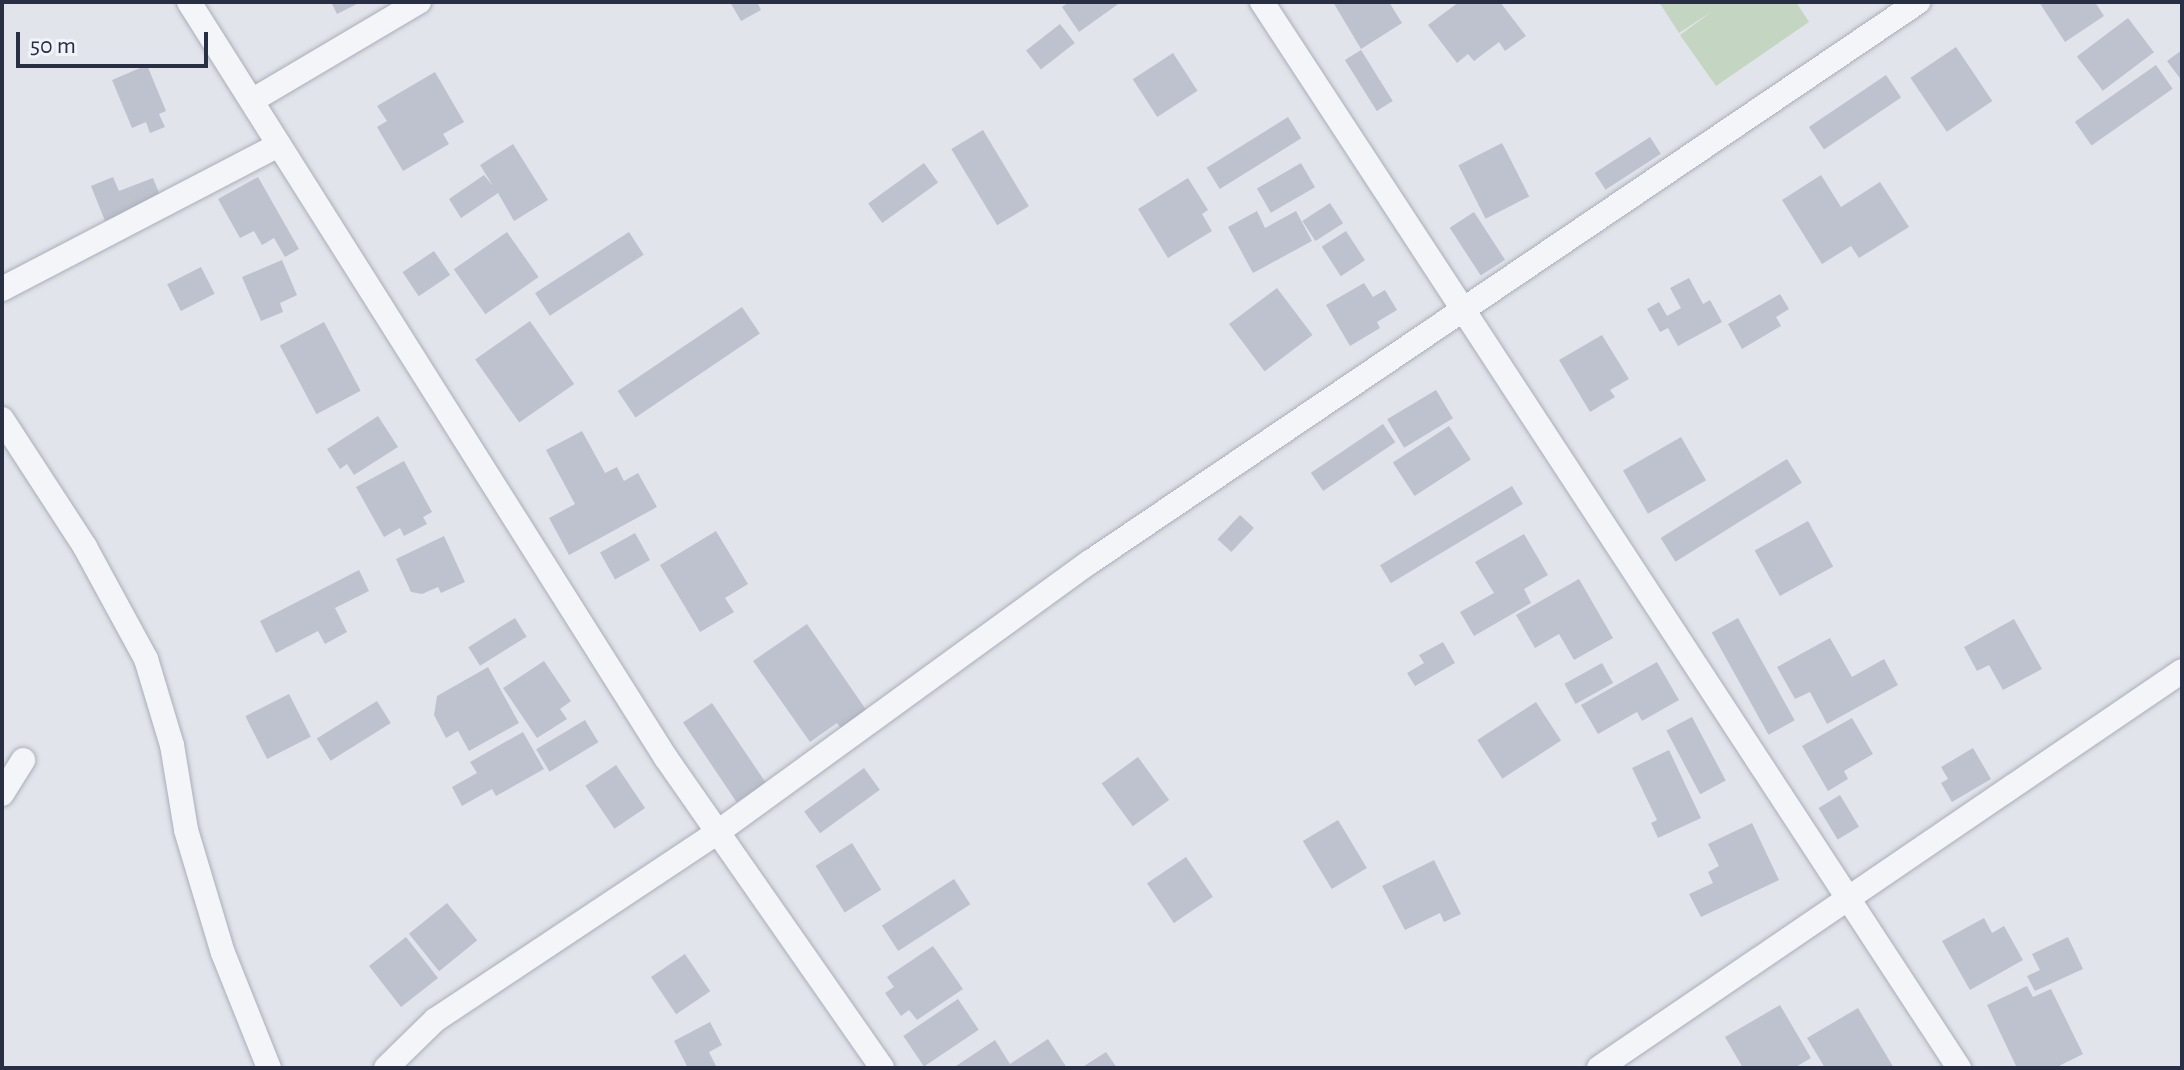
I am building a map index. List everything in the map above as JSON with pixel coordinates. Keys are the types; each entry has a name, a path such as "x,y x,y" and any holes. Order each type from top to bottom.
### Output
{"street":[{"path":"189,2 666,758 882,1068"},
{"path":"253,100 419,2"},
{"path":"1262,2 1959,1068"},
{"path":"386,1068 435,1020 718,832 1090,562 1918,2"},
{"path":"2,289 279,145"},
{"path":"2,419 85,547 146,659 172,745 194,857 223,953 269,1068"},
{"path":"1599,1068 1845,897 2182,671"},
{"path":"2,794 23,760"}],"green space":[{"path":"1659,2 1796,2 1809,22 1716,86 1680,35 1714,10 1679,33"}],"building":[{"path":"331,2 361,2 337,14"},
{"path":"730,2 757,2 761,10 741,21"},
{"path":"1069,2 1121,2 1079,32 1062,7"},
{"path":"1333,2 1389,2 1402,23 1361,49"},
{"path":"1459,2 1500,2 1526,36 1505,51 1499,42 1474,61 1468,54 1457,63 1428,25"},
{"path":"2039,2 2095,2 2104,16 2065,42"},
{"path":"2128,18 2154,52 2103,91 2077,57"},
{"path":"1060,24 1075,43 1041,69 1026,50"},
{"path":"1956,47 1992,101 1947,132 1910,78"},
{"path":"1361,50 1393,101 1377,111 1345,60"},
{"path":"2182,50 2182,81 2167,61"},
{"path":"1173,53 1198,91 1157,117 1133,79"},
{"path":"147,65 166,111 159,114 165,127 150,133 146,122 132,128 112,80"},
{"path":"2156,65 2173,89 2092,146 2075,122"},
{"path":"435,72 464,122 443,134 449,144 403,171 377,127 387,121 377,106"},
{"path":"1886,75 1901,97 1824,149 1809,127"},
{"path":"1288,117 1301,138 1220,189 1207,168"},
{"path":"983,130 1029,206 997,225 951,149"},
{"path":"1650,137 1661,154 1606,190 1595,173"},
{"path":"1502,143 1529,196 1486,219 1458,165"},
{"path":"513,144 548,200 514,221 498,193 461,218 449,199 484,175 493,186 480,165"},
{"path":"924,163 938,182 882,223 868,204"},
{"path":"1301,163 1315,187 1271,213 1257,188"},
{"path":"1821,175 1841,207 1880,182 1909,227 1859,258 1851,246 1822,264 1782,200"},
{"path":"113,177 119,191 153,178 161,198 105,221 91,186"},
{"path":"258,177 299,249 285,257 274,238 262,245 254,231 240,238 218,199"},
{"path":"1188,178 1208,210 1202,214 1212,231 1168,258 1138,209"},
{"path":"1330,203 1343,223 1315,241 1302,221"},
{"path":"1257,211 1265,228 1296,211 1312,241 1253,273 1228,227"},
{"path":"1474,212 1505,260 1481,276 1450,228"},
{"path":"1346,231 1365,260 1341,276 1322,247"},
{"path":"507,232 539,277 485,314 454,269"},
{"path":"629,232 644,255 550,316 535,293"},
{"path":"434,251 450,275 419,296 402,272"},
{"path":"282,260 297,295 280,303 283,312 261,321 242,277"},
{"path":"201,267 215,294 181,311 167,284"},
{"path":"1689,278 1703,304 1710,300 1722,322 1678,346 1668,328 1660,332 1647,309 1659,302 1667,316 1681,308 1670,288"},
{"path":"1364,283 1373,297 1385,290 1397,310 1377,322 1380,328 1350,346 1326,305"},
{"path":"1277,288 1313,335 1265,371 1229,324"},
{"path":"1780,294 1789,309 1776,317 1781,326 1742,349 1728,324"},
{"path":"742,307 760,334 636,417 618,391"},
{"path":"530,321 574,384 519,423 475,359"},
{"path":"324,322 361,391 316,414 280,345"},
{"path":"1602,335 1629,379 1610,390 1615,397 1590,412 1559,360"},
{"path":"1436,390 1453,418 1404,448 1387,419"},
{"path":"378,416 398,447 354,475 347,464 340,469 327,449"},
{"path":"1383,424 1395,442 1323,491 1311,473"},
{"path":"1449,426 1471,460 1415,496 1393,462"},
{"path":"582,431 605,473 617,467 624,481 638,473 657,507 569,555 549,518 575,504 546,450"},
{"path":"1681,437 1706,480 1648,514 1623,470"},
{"path":"1787,459 1802,483 1675,562 1661,538"},
{"path":"404,461 432,512 423,517 427,524 404,536 400,528 384,537 356,487"},
{"path":"1512,486 1523,504 1391,583 1380,565"},
{"path":"1240,515 1254,528 1231,552 1217,539"},
{"path":"1808,521 1833,566 1780,596 1755,551"},
{"path":"716,531 748,584 725,598 734,612 700,632 660,565"},
{"path":"635,533 650,560 615,580 600,552"},
{"path":"1524,534 1548,575 1524,589 1531,603 1474,636 1460,612 1494,593 1475,562"},
{"path":"444,536 465,582 441,593 438,587 422,594 411,592 396,559"},
{"path":"359,570 369,591 335,608 347,632 325,644 318,631 276,653 260,621"},
{"path":"1579,579 1613,638 1574,660 1559,634 1535,648 1516,615"},
{"path":"515,618 527,637 480,666 468,647"},
{"path":"1738,618 1795,720 1768,735 1712,633"},
{"path":"2014,619 2042,669 2003,690 1989,665 1977,671 1964,647"},
{"path":"807,624 869,714 843,731 837,723 810,742 753,661"},
{"path":"1830,638 1852,677 1884,659 1898,685 1827,724 1810,692 1795,699 1777,667"},
{"path":"1443,642 1455,663 1415,686 1407,673 1424,663 1419,655"},
{"path":"544,661 571,701 560,709 567,719 537,738 503,688"},
{"path":"1657,662 1679,700 1642,721 1637,712 1598,734 1581,705"},
{"path":"1602,663 1613,683 1576,704 1564,684"},
{"path":"488,667 519,723 469,751 458,731 446,738 434,715 437,696"},
{"path":"289,694 311,737 267,759 245,716"},
{"path":"377,701 391,723 331,761 317,739"},
{"path":"1536,702 1561,741 1502,779 1477,740"},
{"path":"712,703 766,783 737,802 683,723"},
{"path":"1692,717 1726,781 1700,794 1666,731"},
{"path":"1852,718 1873,754 1844,771 1848,779 1828,791 1802,746"},
{"path":"585,720 598,742 550,772 536,749"},
{"path":"523,732 544,769 496,796 492,789 462,806 452,787 477,773 470,762"},
{"path":"1973,748 1991,779 1952,802 1941,783 1948,779 1941,767"},
{"path":"1669,750 1701,818 1658,838 1651,823 1657,820 1632,768"},
{"path":"1138,757 1169,800 1133,826 1102,783"},
{"path":"616,765 645,808 614,829 585,786"},
{"path":"864,768 880,790 820,833 804,811"},
{"path":"1840,795 1859,827 1838,840 1819,808"},
{"path":"1338,820 1367,868 1332,889 1303,841"},
{"path":"1752,823 1779,880 1701,917 1689,894 1713,883 1708,872 1719,866 1708,844"},
{"path":"852,843 881,890 845,912 816,866"},
{"path":"1186,857 1213,897 1174,923 1147,883"},
{"path":"1434,860 1461,914 1444,922 1440,913 1405,930 1382,886"},
{"path":"954,879 970,904 898,951 882,926"},
{"path":"447,903 477,940 439,971 409,934"},
{"path":"1984,918 1992,933 2004,926 2023,960 1970,990 1942,941"},
{"path":"406,937 438,978 401,1007 369,966"},
{"path":"2068,937 2083,969 2035,991 2027,976 2040,970 2032,954"},
{"path":"933,946 963,989 917,1020 909,1010 901,1016 885,993 894,987 887,977"},
{"path":"685,954 710,991 676,1014 651,977"},
{"path":"2027,986 2033,997 2051,989 2083,1054 2055,1068 2017,1068 1987,1005"},
{"path":"958,999 979,1030 924,1067 903,1036"},
{"path":"1780,1005 1811,1058 1794,1068 1743,1068 1725,1037"},
{"path":"1858,1008 1894,1068 1825,1068 1807,1038"},
{"path":"710,1022 722,1045 709,1052 717,1068 688,1068 674,1041"},
{"path":"1048,1039 1067,1068 953,1068 995,1040 1010,1064"},
{"path":"1106,1052 1117,1068 1081,1068"}]}
